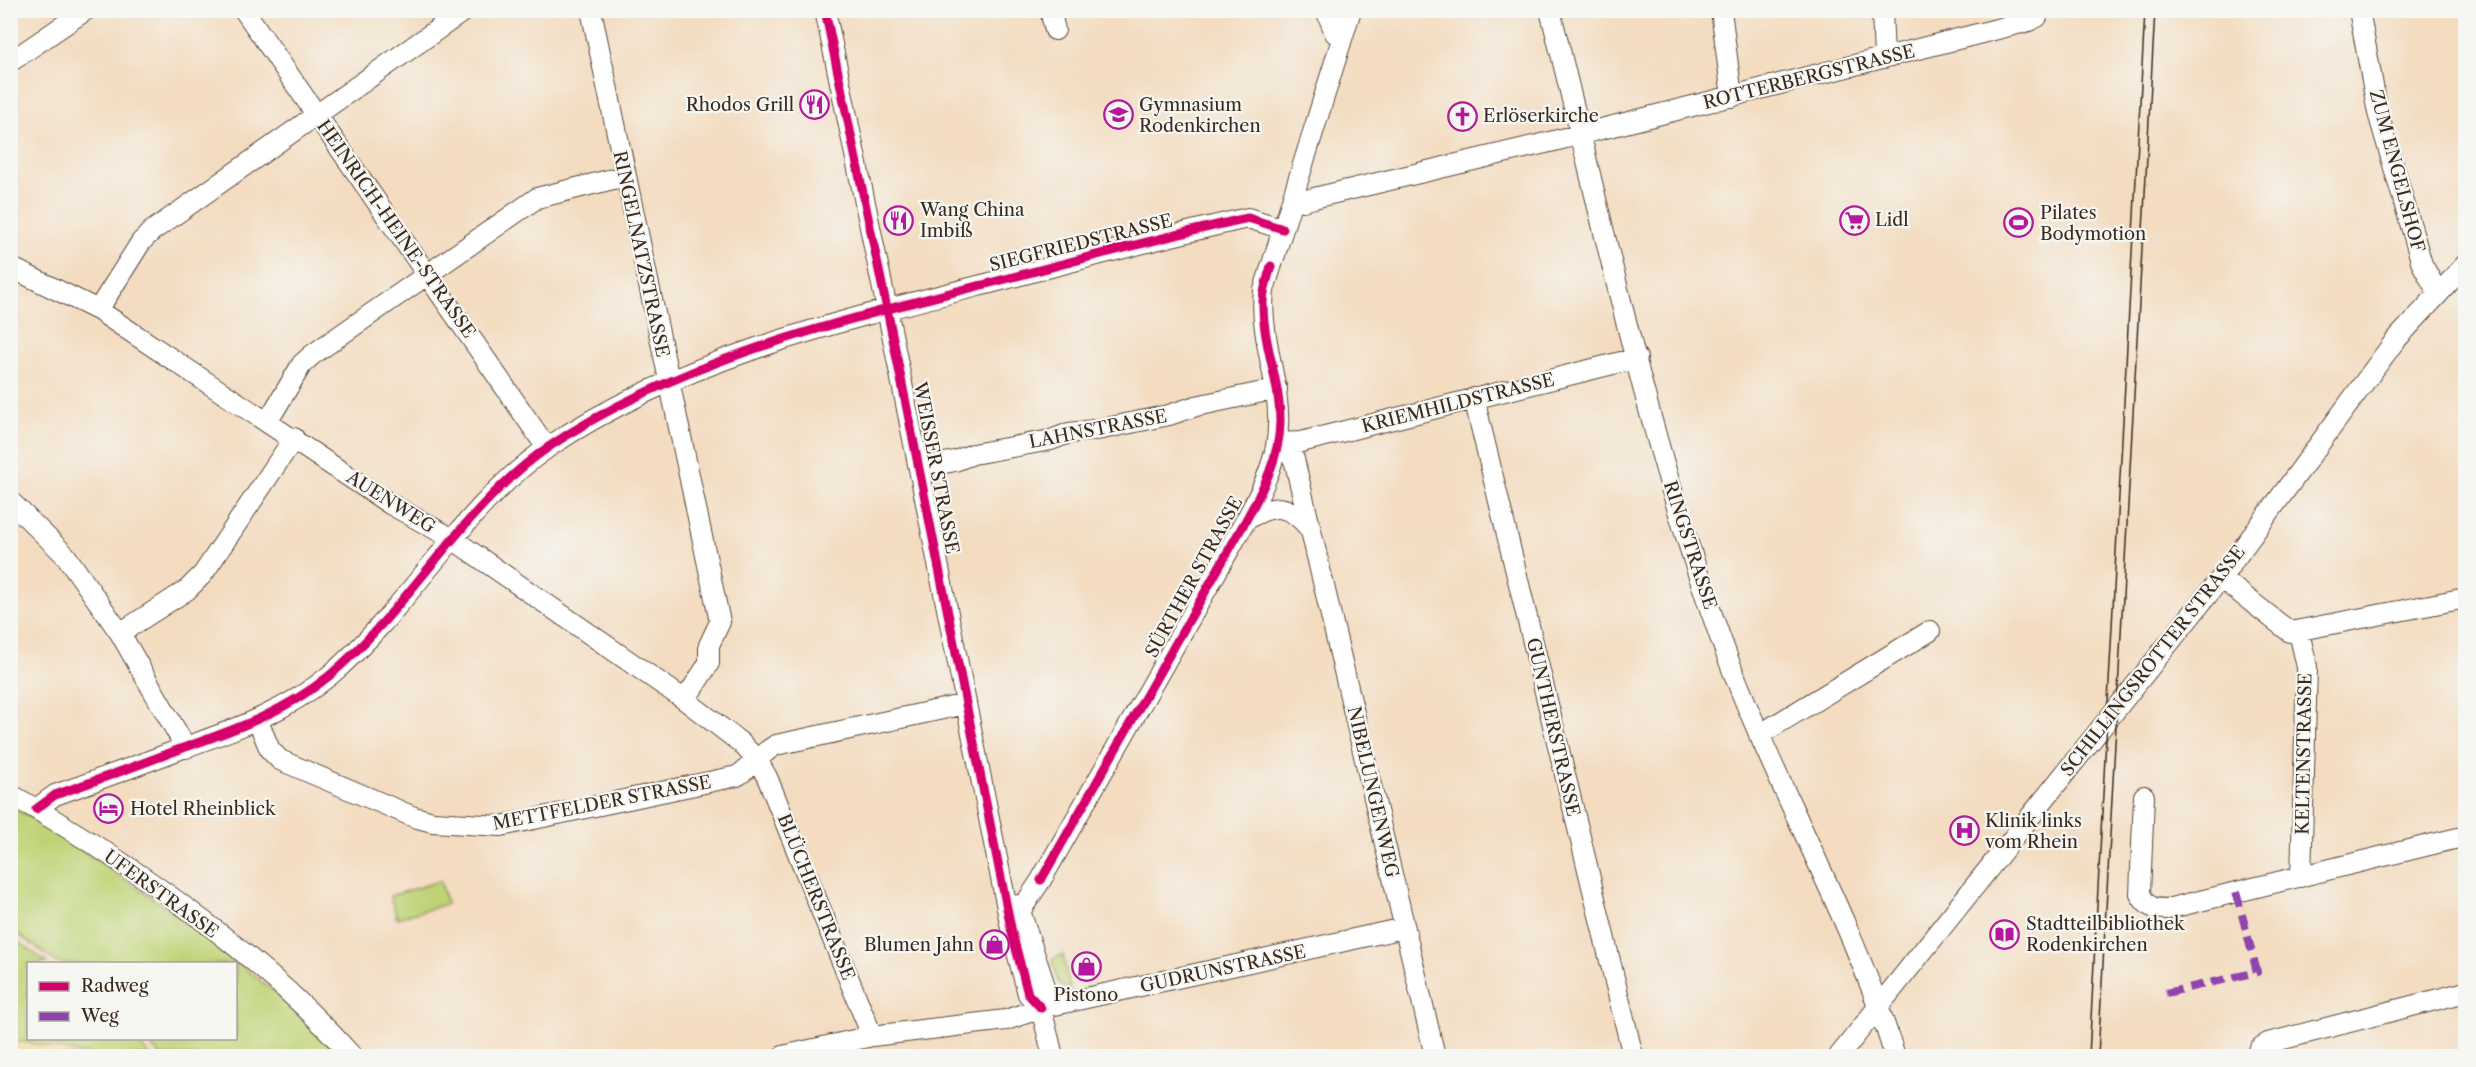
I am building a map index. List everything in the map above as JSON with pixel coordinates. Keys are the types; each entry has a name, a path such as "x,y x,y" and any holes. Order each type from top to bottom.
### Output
{"street":[{"path":"10,62 86,10"},
{"name":"HEINRICH-HEINE-STRASSE","path":"244,10 547,448"},
{"path":"98,310 141,242 152,231 465,10"},
{"name":"RINGELNATZSTRASSE","path":"591,10 720,622 709,645 709,663 685,700"},
{"name":"WEISSER STRASSE","path":"825,10 1012,933 1028,994 1041,1008"},
{"path":"1050,10 1055,30"},
{"path":"1326,10 1335,33 1341,38"},
{"name":"SÜRTHER STRASSE","path":"1012,933 1021,910 1041,880 1263,488 1278,443 1280,422 1265,331 1263,301 1283,228 1351,10"},
{"name":"RINGSTRASSE","path":"1550,10 1636,358 1693,560 1721,641 1759,735 1879,1008 1895,1056"},
{"path":"1721,10 1732,97"},
{"path":"1882,10 1884,58"},
{"name":"ZUM ENGELSHOF","path":"2359,10 2378,113 2422,264 2438,293"},
{"name":"ROTTERBERGSTRASSE","path":"1581,134 1884,58 2038,14"},
{"path":"1293,198 1303,201 1581,134"},
{"path":"268,421 302,364 312,355 537,198 625,176"},
{"name":"SIEGFRIEDSTRASSE","path":"36,809 55,795 258,721 304,696 332,673 396,607 451,538 484,503 547,448 593,418 668,383 798,334 887,309 1248,218 1283,228"},
{"name":"SCHILLINGSROTTER STRASSE","path":"1839,1056 2221,578 2394,342 2466,264"},
{"name":"AUENWEG","path":"11,269 98,310 294,438 390,504 451,538 685,700 741,743 757,760"},
{"name":"KRIEMHILDSTRASSE","path":"1278,443 1301,442 1636,358"},
{"name":"LAHNSTRASSE","path":"919,468 955,461 973,454 1051,440 1069,433 1102,429 1276,389"},
{"name":"GUNTHERSTRASSE","path":"1474,398 1633,1056"},
{"path":"120,633 187,590 203,574 294,438"},
{"name":"NIBELUNGENWEG","path":"1278,443 1294,459 1435,1056"},
{"path":"10,501 66,556 120,633 186,748"},
{"path":"1246,520 1262,511 1280,507 1296,513 1310,528"},
{"path":"2221,578 2290,632 2299,632 2423,604 2466,598"},
{"path":"1759,735 1930,631"},
{"name":"KELTENSTRASSE","path":"2299,632 2307,668 2301,877"},
{"name":"METTFELDER STRASSE","path":"258,721 270,750 280,760 414,817 456,824 501,826 737,776 764,752 776,745 966,704"},
{"name":"BLÜCHERSTRASSE","path":"757,760 767,777 872,1036"},
{"name":"UFERSTRASSE","path":"10,794 138,874 216,933 283,986 352,1056"},
{"path":"2144,796 2140,894 2145,903 2154,909 2167,909 2466,836"},
{"path":"999,865 1014,880 1023,883 1041,880 1033,924 1034,949 1043,980 1044,998 1041,1008 1053,1056"},
{"name":"WEISSER STRASSE","path":"999,865 1021,910 1034,949"},
{"name":"GUDRUNSTRASSE","path":"783,1056 872,1036 1006,1020 1041,1008 1404,928"},
{"path":"2257,1056 2260,1048 2268,1043 2466,993"}],"green space":[{"path":"11,806 55,832 166,907 236,962 57,962 11,929"},
{"path":"440,881 447,904 397,918 390,896"},
{"path":"11,936 46,962 27,962 27,1040 135,1040 151,1056 95,1056 26,1042 11,1042"},
{"path":"1063,955 1070,989 1066,989 1058,982 1052,959"},
{"path":"237,963 276,993 341,1056 161,1056 145,1040 237,1040"}],"sand":[{"path":"11,1042 26,1042 95,1056 11,1056"}],"tram line":[{"path":"2089,1056 2145,10"},
{"path":"2098,1056 2155,10"}],"marked path":[{"path":"2166,993 2257,972 2236,892"}],"cycle path":[{"path":"825,10 1012,933 1028,994 1041,1008"},
{"path":"36,809 55,795 222,734 259,718 312,689 358,649 386,620 463,527 518,471 550,446 599,416 652,389 706,366 820,328 1151,241 1248,218 1283,229"},
{"path":"1041,880 1246,520 1274,460 1279,434 1279,406 1263,317 1264,293 1271,266"}],"place":[{"name":"Rhodos Grill","path":"815,105"},
{"name":"Gymnasium Rodenkirchen","path":"1118,115"},
{"name":"Erlöserkirche","path":"1462,116"},
{"name":"Wang China Imbiß","path":"899,220"},
{"name":"Lidl","path":"1854,220"},
{"name":"Pilates Bodymotion","path":"2019,223"},
{"name":"Hotel Rheinblick","path":"109,809"},
{"name":"Klinik links vom Rhein","path":"1964,831"},
{"name":"Stadtteilbibliothek Rodenkirchen","path":"2005,934"},
{"name":"Blumen Jahn","path":"995,945"},
{"name":"Pistono","path":"1086,966"}]}
